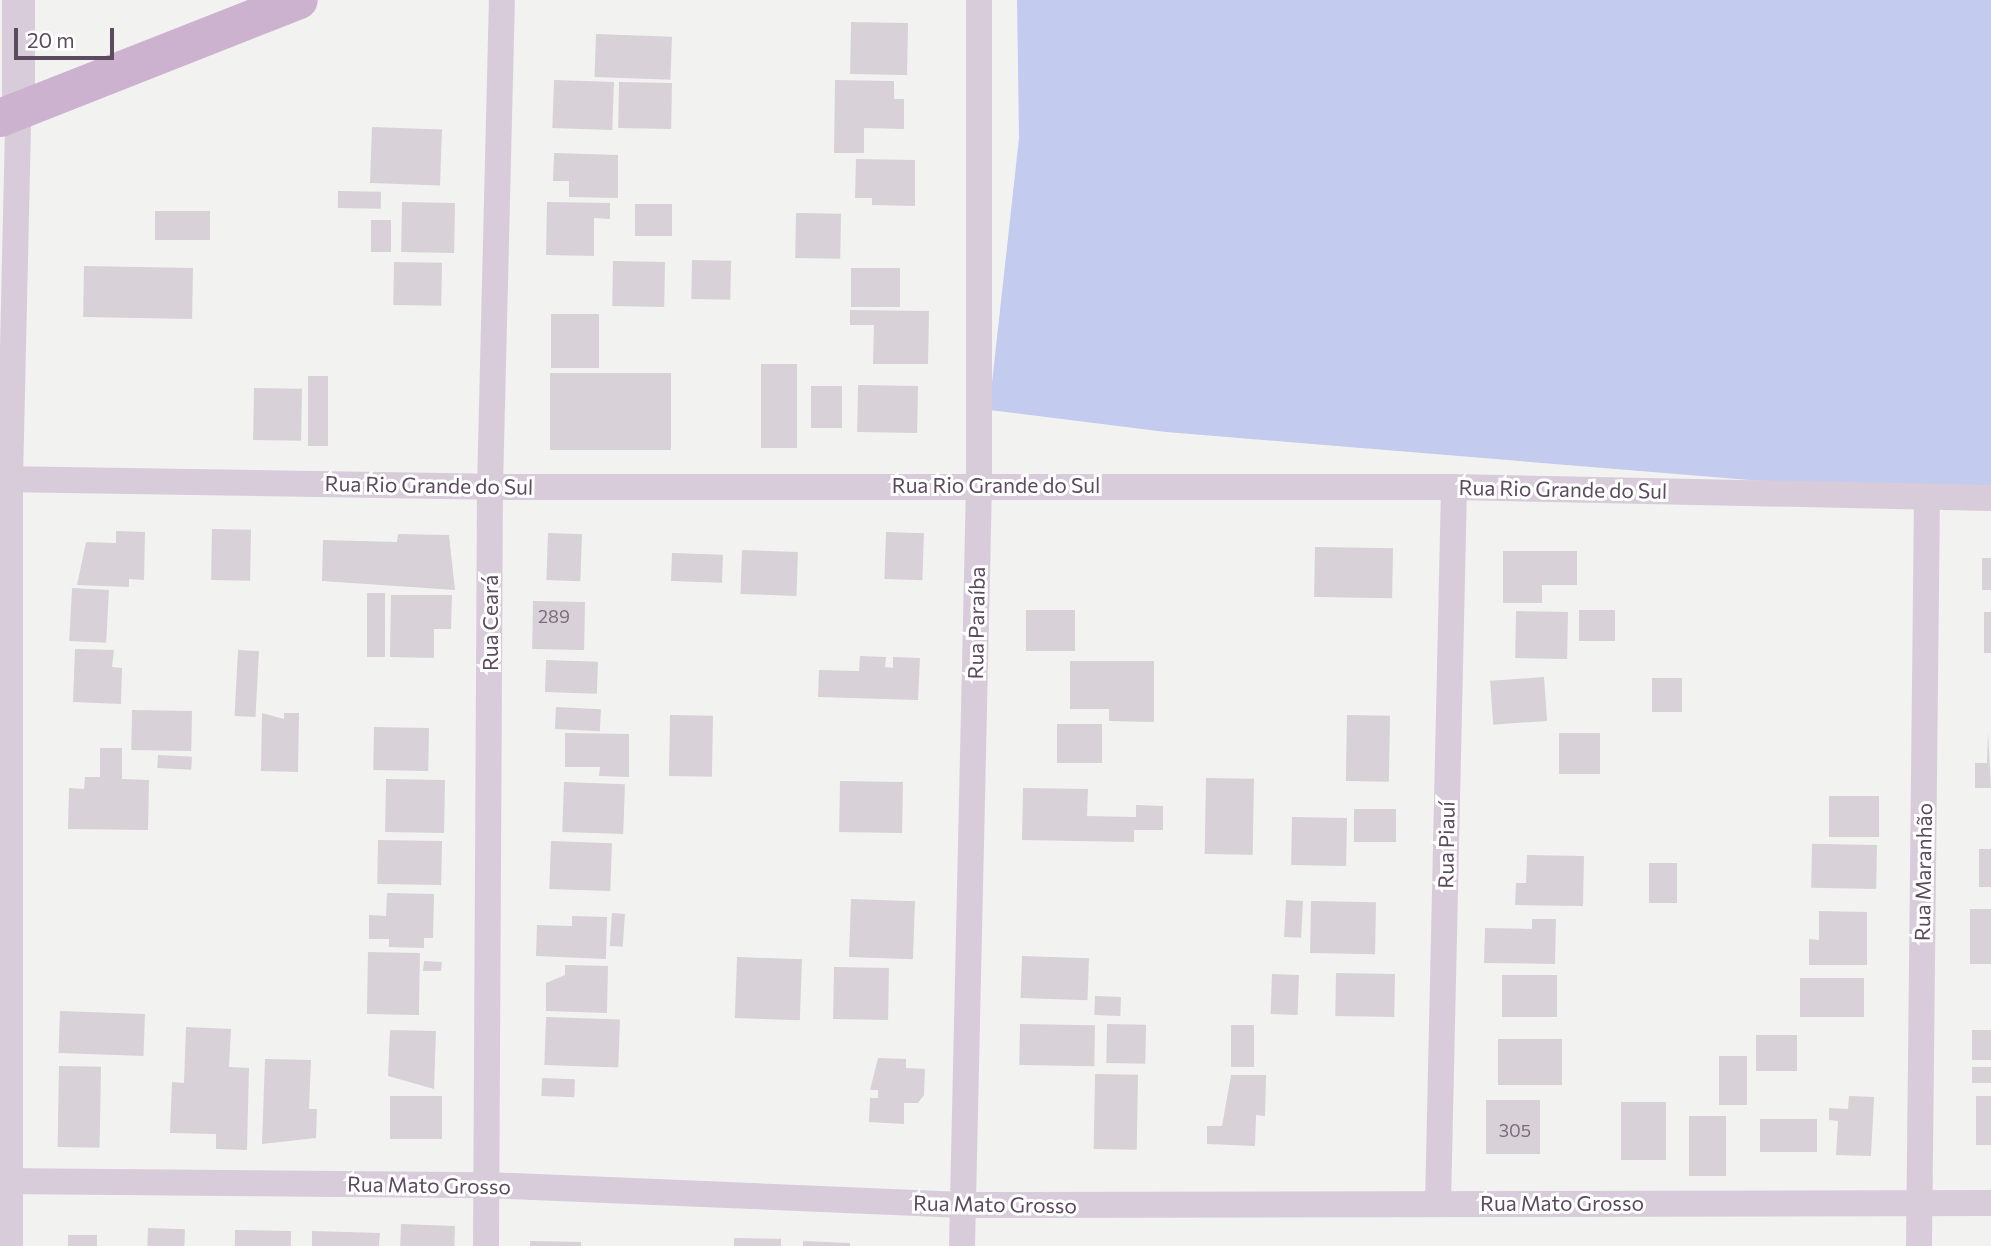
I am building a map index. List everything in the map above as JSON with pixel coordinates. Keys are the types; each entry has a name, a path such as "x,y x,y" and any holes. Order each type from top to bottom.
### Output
{"main road":[{"path":"9,116 299,0"}],"street":[{"path":"10,1246 5,1181 5,479 9,116 18,0"},
{"name":"Rua Ceará","path":"486,1246 490,487 502,0"},
{"name":"Rua Paraíba","path":"962,1246 979,485 979,0"},
{"name":"Rua Rio Grande do Sul","path":"5,479 490,487 1454,486 1991,498"},
{"name":"Rua Piauí","path":"1438,1204 1454,486"},
{"name":"Rua Maranhão","path":"1919,1246 1927,498"},
{"name":"Rua Mato Grosso","path":"5,1181 486,1185 964,1205 1920,1201 1991,1203"}],"shaded area":[{"path":"1017,0 1991,0 1991,486 1945,496 1166,432 989,410 1019,138"}],"building":[{"path":"851,22 908,23 907,75 850,74"},
{"path":"596,34 672,37 670,80 594,77"},
{"path":"554,80 614,82 612,130 552,128"},
{"path":"835,80 894,81 894,99 904,99 904,129 864,128 864,153 834,153"},
{"path":"619,82 672,83 671,129 618,128"},
{"path":"372,127 442,129 440,185 370,183"},
{"path":"554,153 618,155 618,198 569,197 569,181 553,181"},
{"path":"856,159 915,160 915,206 872,205 872,198 855,198"},
{"path":"338,191 381,192 381,209 338,208"},
{"path":"402,202 455,203 454,253 401,252"},
{"path":"547,202 610,203 610,219 594,218 594,256 546,255"},
{"path":"635,204 672,204 672,236 635,236"},
{"path":"155,211 210,211 210,240 155,240"},
{"path":"796,213 841,214 840,259 795,258"},
{"path":"371,220 391,220 391,252 371,252"},
{"path":"692,260 731,261 730,300 691,299"},
{"path":"613,261 665,262 664,307 612,306"},
{"path":"394,262 442,263 441,306 393,305"},
{"path":"84,266 193,268 192,319 83,317"},
{"path":"851,268 900,268 900,307 851,307"},
{"path":"850,310 929,311 928,364 873,364 874,325 850,325"},
{"path":"551,314 599,314 599,368 551,368"},
{"path":"761,364 797,364 797,448 761,448"},
{"path":"550,373 671,373 671,450 550,450"},
{"path":"308,376 328,376 328,446 308,446"},
{"path":"858,385 918,386 917,433 857,432"},
{"path":"811,386 842,386 842,428 811,428"},
{"path":"254,388 302,389 301,441 253,440"},
{"path":"212,529 251,530 250,581 211,580"},
{"path":"116,531 145,532 144,580 129,579 129,587 77,585 86,542 116,543"},
{"path":"886,532 924,533 922,580 884,579"},
{"path":"548,533 582,534 580,581 546,580"},
{"path":"398,534 449,535 455,590 322,581 323,540 397,542"},
{"path":"1315,547 1393,548 1392,598 1314,597"},
{"path":"742,550 798,552 796,596 740,594"},
{"path":"1503,551 1577,551 1577,585 1542,585 1542,603 1503,603"},
{"path":"672,553 723,555 722,583 671,581"},
{"path":"1982,558 1991,558 1991,590 1982,590"},
{"path":"72,588 109,590 106,643 69,641"},
{"path":"367,593 385,593 385,657 367,657"},
{"path":"391,595 452,595 451,629 434,629 434,658 390,657"},
{"path":"533,601 585,602 584,650 532,649"},
{"path":"1026,610 1075,610 1075,651 1026,651"},
{"path":"1579,610 1615,610 1615,641 1579,641"},
{"path":"1516,611 1568,612 1567,659 1515,658"},
{"path":"1984,612 1991,612 1991,653 1984,653"},
{"path":"75,649 114,650 112,667 122,668 121,704 73,702"},
{"path":"238,650 259,651 256,717 235,716"},
{"path":"860,656 886,657 885,667 893,668 893,657 920,658 918,700 818,697 819,670 859,671"},
{"path":"546,660 598,662 597,694 545,692"},
{"path":"1070,661 1154,661 1154,722 1109,721 1109,709 1070,709"},
{"path":"1544,677 1547,721 1493,725 1490,681"},
{"path":"1652,678 1682,678 1682,712 1652,712"},
{"path":"556,707 601,709 600,731 555,729"},
{"path":"132,710 192,711 191,751 131,750"},
{"path":"262,713 284,719 284,713 299,713 298,772 261,771"},
{"path":"670,715 713,716 712,777 669,776"},
{"path":"1347,715 1390,716 1389,782 1346,781"},
{"path":"1057,724 1102,724 1102,763 1057,763"},
{"path":"374,727 429,728 428,771 373,770"},
{"path":"1988,732 1991,788 1975,788 1975,763 1987,763"},
{"path":"565,733 629,734 629,777 599,776 600,767 565,767"},
{"path":"1559,733 1600,733 1600,774 1559,774"},
{"path":"100,748 122,748 122,779 149,780 148,830 68,829 69,788 84,789 85,777 100,777"},
{"path":"158,755 192,757 191,770 157,768"},
{"path":"1206,778 1254,779 1253,855 1205,854"},
{"path":"386,779 445,780 444,833 385,832"},
{"path":"840,781 903,782 902,833 839,832"},
{"path":"564,782 625,784 623,834 562,832"},
{"path":"1023,788 1088,789 1087,816 1136,817 1136,805 1163,806 1163,830 1134,830 1134,842 1022,840"},
{"path":"1829,796 1879,796 1879,837 1829,837"},
{"path":"1354,809 1396,809 1396,842 1354,842"},
{"path":"1292,817 1347,818 1346,866 1291,865"},
{"path":"378,840 442,841 441,885 377,884"},
{"path":"551,841 612,843 610,891 549,889"},
{"path":"1812,844 1877,845 1876,889 1811,888"},
{"path":"1979,849 1991,849 1991,887 1979,887"},
{"path":"1527,855 1584,856 1583,906 1515,905 1516,883 1526,883"},
{"path":"1649,863 1677,863 1677,903 1649,903"},
{"path":"387,893 434,894 433,938 424,938 424,948 389,947 389,939 369,939 369,915 386,916"},
{"path":"851,899 915,901 913,959 849,957"},
{"path":"1286,900 1303,901 1301,938 1284,937"},
{"path":"1311,901 1376,902 1375,954 1310,953"},
{"path":"1970,909 1991,909 1991,964 1970,964"},
{"path":"1819,911 1867,912 1867,965 1809,965 1809,939 1819,940"},
{"path":"612,913 625,914 623,947 610,946"},
{"path":"572,916 607,917 606,959 536,956 537,925 572,926"},
{"path":"1532,919 1556,919 1555,964 1484,963 1485,928 1532,929"},
{"path":"368,952 420,953 419,1015 367,1014"},
{"path":"1022,956 1089,958 1087,1000 1021,998"},
{"path":"737,957 802,959 800,1020 735,1018"},
{"path":"424,961 442,962 441,971 423,971"},
{"path":"565,965 608,966 607,1013 546,1011 546,983 565,975"},
{"path":"834,967 889,968 888,1020 833,1019"},
{"path":"1336,973 1395,974 1394,1017 1335,1016"},
{"path":"1272,974 1299,975 1298,1015 1271,1014"},
{"path":"1502,975 1557,975 1557,1017 1502,1017"},
{"path":"1800,978 1864,978 1864,1017 1800,1017"},
{"path":"1095,996 1121,997 1120,1016 1094,1015"},
{"path":"60,1011 145,1014 143,1056 59,1053"},
{"path":"546,1017 620,1020 618,1068 544,1065"},
{"path":"1020,1024 1095,1025 1094,1066 1019,1065"},
{"path":"1107,1024 1146,1025 1145,1064 1106,1063"},
{"path":"1231,1025 1254,1025 1254,1067 1231,1067"},
{"path":"186,1027 231,1029 229,1067 249,1068 247,1150 216,1149 216,1134 170,1133 172,1082 184,1083"},
{"path":"390,1030 436,1031 434,1089 388,1076"},
{"path":"1972,1030 1991,1030 1991,1060 1972,1060"},
{"path":"1756,1035 1797,1035 1797,1071 1756,1071"},
{"path":"1498,1039 1562,1039 1562,1085 1498,1085"},
{"path":"1719,1056 1747,1056 1747,1105 1719,1105"},
{"path":"878,1058 906,1059 906,1068 925,1069 924,1095 918,1103 904,1103 904,1124 869,1122 870,1098 878,1098 878,1090 870,1090"},
{"path":"265,1059 311,1060 309,1109 317,1109 316,1138 262,1144"},
{"path":"59,1066 101,1067 100,1148 58,1147"},
{"path":"1972,1067 1991,1067 1991,1083 1972,1083"},
{"path":"1095,1074 1138,1075 1137,1150 1094,1149"},
{"path":"1231,1075 1266,1075 1265,1116 1256,1115 1255,1146 1207,1144 1207,1126 1222,1126"},
{"path":"542,1078 575,1079 574,1097 541,1096"},
{"path":"390,1096 442,1096 442,1139 390,1139"},
{"path":"1849,1096 1874,1097 1871,1156 1836,1155 1838,1121 1829,1120 1829,1108 1848,1109"},
{"path":"1976,1096 1991,1096 1991,1145 1976,1145"},
{"path":"1486,1100 1540,1100 1540,1154 1486,1154"},
{"path":"1621,1102 1666,1102 1666,1160 1621,1160"},
{"path":"1689,1116 1726,1116 1726,1176 1689,1176"},
{"path":"1760,1119 1817,1119 1817,1152 1760,1152"},
{"path":"401,1224 455,1226 454,1246 400,1246"},
{"path":"148,1228 185,1229 184,1246 147,1246"},
{"path":"235,1230 291,1231 291,1246 235,1246"},
{"path":"312,1231 380,1233 379,1246 312,1246"},
{"path":"68,1235 97,1235 97,1246 68,1246"},
{"path":"734,1238 781,1239 781,1246 734,1246"},
{"path":"530,1241 581,1242 581,1246 530,1246"},
{"path":"803,1241 850,1243 850,1246 803,1246"}]}
